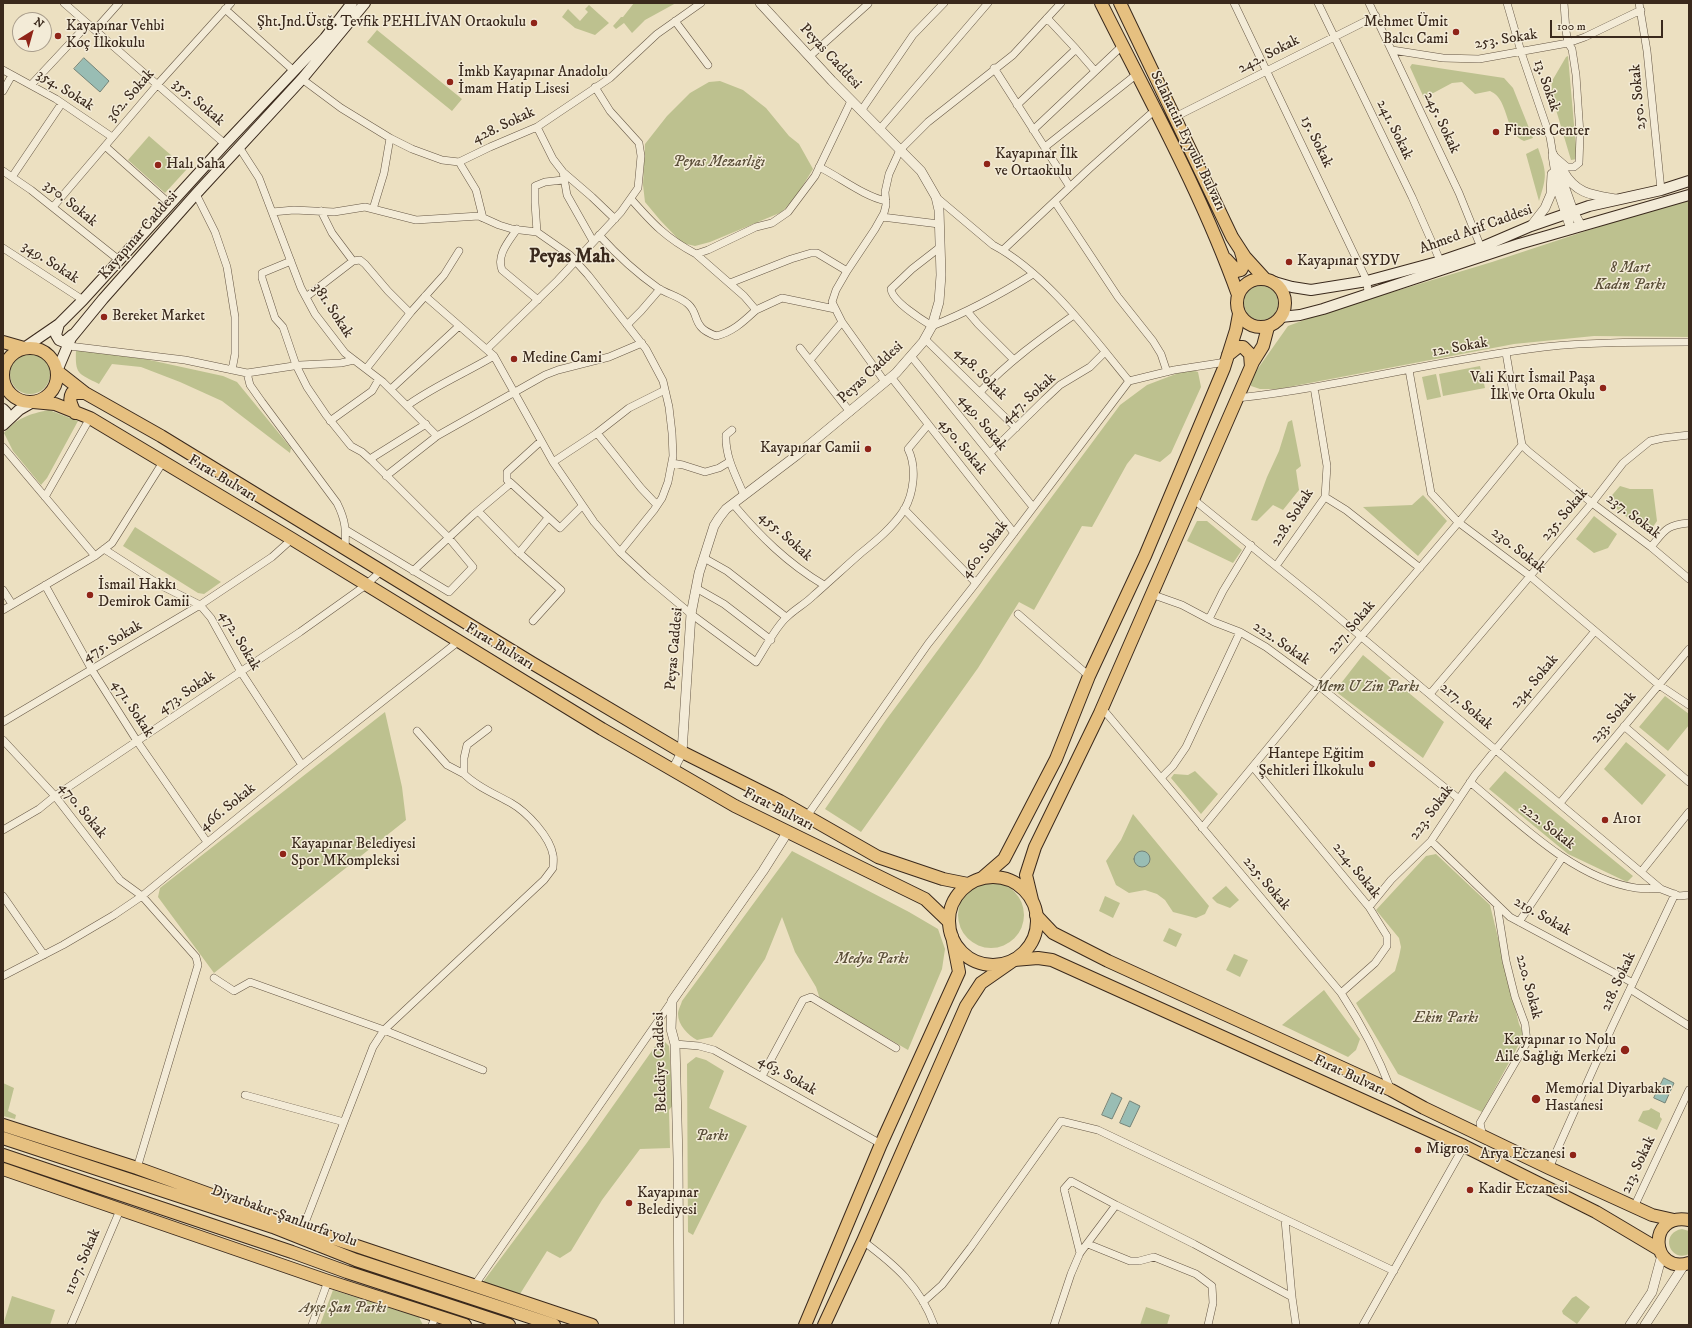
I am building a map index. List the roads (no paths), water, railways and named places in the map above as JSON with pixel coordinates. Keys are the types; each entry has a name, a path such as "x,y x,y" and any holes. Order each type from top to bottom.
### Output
{"main road":[{"name":"Kayapınar Caddesi","path":"24,348 59,324 83,300 324,38 352,3"},
{"name":"Kayapınar Caddesi","path":"58,370 62,357 75,333 196,194 302,79 365,3"},
{"name":"Selahattin Eyyubi Bulvarı","path":"1101,3 1197,195 1224,257 1238,295"},
{"name":"Selahattin Eyyubi Bulvarı","path":"1120,3 1232,237 1268,280"},
{"name":"Ahmed Arif Caddesi","path":"1483,251 1531,226 1569,213 1660,190 1689,181"},
{"name":"Ahmed Arif Caddesi","path":"1281,317 1310,313 1368,294 1442,265 1483,251 1576,228 1689,195"},
{"path":"1224,257 1233,268 1241,270 1244,266 1244,261 1240,248"},
{"name":"Ahmed Arif Caddesi","path":"1268,280 1292,287 1312,290 1367,281 1442,265"},
{"path":"1252,280 1268,280 1281,289 1284,296 1284,310 1281,317 1273,325 1268,327 1254,327 1243,320 1239,314 1237,308 1238,295 1241,289 1252,280"},
{"path":"805,1325 881,1144 959,972 949,922 951,907 958,894 968,884 982,878 1004,859 1056,759 1090,676 1145,556 1227,358 1236,330 1239,314"},
{"path":"59,324 56,335 59,340 64,342 75,333"},
{"path":"824,1325 863,1241 966,1006 981,983 1025,951 1032,940 1036,928 1036,914 1026,875 1035,847 1102,708 1192,498 1251,367 1263,346 1268,327"},
{"path":"3,342 24,348"},
{"path":"3,425 19,410 45,397 54,388 58,370 55,362 42,350 33,347 16,351 10,357 5,364 3,381 11,394 25,401 33,402"},
{"path":"1227,358 1238,348 1243,347 1250,354 1251,367"},
{"name":"Fırat Bulvarı","path":"58,370 85,393 161,436 345,550 682,752 807,816 878,856 943,879 968,884"},
{"path":"75,412 70,401 72,393 85,393"},
{"name":"Fırat Bulvarı","path":"33,402 55,404 90,418 292,538 366,585 673,770 735,806 925,899 949,922"},
{"path":"3,409 6,412 3,425"},
{"path":"982,878 996,877 1011,880 1023,889 1032,900"},
{"name":"Fırat Bulvarı","path":"1036,914 1054,933 1108,961 1391,1090 1483,1137 1549,1168 1652,1215 1674,1220 1689,1220"},
{"path":"952,936 959,949 971,959 978,962 985,964 1000,964 1014,960"},
{"name":"Fırat Bulvarı","path":"1014,960 1038,958 1052,960 1464,1146 1596,1212 1661,1252 1668,1261 1673,1264 1687,1264"},
{"path":"3,1126 137,1168 303,1228 592,1325"},
{"path":"29,1135 96,1168"},
{"name":"Diyarbakır-Şanlıurfa yolu","path":"3,1138 273,1227 356,1260 554,1325"},
{"name":"Diyarbakır-Şanlıurfa yolu","path":"3,1156 292,1252 406,1292 509,1325"},
{"path":"17,1160 54,1187"},
{"path":"3,1168 120,1210 200,1235 328,1281 362,1291 434,1320 465,1325"},
{"path":"1661,1252 1658,1236 1667,1223 1674,1220"},
{"path":"356,1260 378,1253"},
{"path":"362,1291 406,1292"},
{"path":"801,1325 812,1309"},
{"path":"829,1312 829,1325"}],"street":[{"name":"355. Sokak","path":"64,3 225,144"},
{"path":"95,30 119,3"},
{"name":"362. Sokak","path":"53,207 157,85 231,3"},
{"name":"428. Sokak","path":"459,162 490,146 537,128 610,78 657,34 701,3"},
{"name":"Peyas Caddesi","path":"673,770 682,752 691,614 696,588 714,526 726,509 850,412 888,380 925,339 932,326 939,302 941,275 939,210 936,197 921,171 851,101 760,3"},
{"path":"861,111 913,35 944,3"},
{"path":"880,130 988,3"},
{"path":"835,309 832,302 832,297 846,271 882,217 886,201 885,192 889,174 900,150 928,122 994,68 1013,55 1061,3"},
{"name":"15. Sokak","path":"1234,3 1367,281 1368,294"},
{"name":"241. Sokak","path":"1318,3 1442,265"},
{"name":"245. Sokak","path":"1369,3 1459,193 1483,251"},
{"name":"13. Sokak","path":"1507,3 1521,52 1550,137 1553,155"},
{"path":"1553,155 1567,167 1574,167 1579,163 1580,134 1576,74 1572,49 1568,43 1564,3"},
{"path":"810,56 868,4"},
{"name":"253. Sokak","path":"1392,50 1443,58 1479,59 1521,52 1568,43 1585,37 1640,6"},
{"name":"250. Sokak","path":"1640,6 1647,51 1660,190"},
{"path":"225,9 294,71"},
{"name":"242. Sokak","path":"1175,117 1376,16"},
{"path":"1047,18 1095,71"},
{"path":"675,21 708,66"},
{"path":"31,85 88,24"},
{"path":"1033,130 1122,46"},
{"path":"1017,105 1076,49"},
{"path":"994,68 1070,187"},
{"name":"354. Sokak","path":"3,70 62,103 112,137"},
{"path":"1045,148 1137,74"},
{"path":"3,91 12,75"},
{"path":"302,79 341,108 390,138 442,160 459,162 476,190 483,218"},
{"path":"487,349 538,300 615,219 638,188 641,156 639,143 610,111 595,87"},
{"path":"696,254 708,250 756,227 772,222 788,212 804,193 819,167 851,101"},
{"path":"12,177 62,103"},
{"path":"1003,250 1154,110"},
{"path":"537,128 562,172 592,196 615,219"},
{"path":"373,210 384,173 390,138"},
{"path":"105,146 170,204"},
{"name":"381. Sokak","path":"239,147 259,178 306,297 315,314 345,353 391,389 437,436"},
{"path":"1553,155 1568,181 1576,188 1585,193 1617,200"},
{"path":"1553,155 1569,213 1576,228"},
{"path":"1531,226 1545,208 1551,194 1553,155"},
{"path":"819,167 862,191 878,199 886,201"},
{"name":"350. Sokak","path":"3,171 53,207 119,260"},
{"path":"562,172 567,195 593,241"},
{"path":"537,232 535,186 545,182 563,180"},
{"path":"196,194 215,232 227,267 235,318 235,354 232,370"},
{"path":"936,197 993,245 1003,250 1050,288 1129,381 1227,358"},
{"path":"631,199 662,233 675,243 696,254 705,264 730,283 756,310"},
{"path":"1055,202 1118,296 1153,341 1161,354 1167,372"},
{"path":"272,212 294,210 334,212 365,207 416,220 479,216 499,225 537,232 559,247 575,261 642,343 654,363 663,381 672,433 672,463 668,482 657,505 620,552"},
{"path":"321,211 332,233 353,261"},
{"path":"882,217 939,224"},
{"path":"517,229 504,250 500,264 502,270 538,300"},
{"path":"599,235 625,262 660,289 682,299 689,305 696,314 698,323 702,328 716,336 725,334 737,327 756,310 782,298 835,309"},
{"name":"349. Sokak","path":"3,248 83,300"},
{"path":"939,248 912,269 891,289 891,293 906,307 919,318 932,326 996,297 1033,274"},
{"path":"366,369 410,313 444,275 459,251"},
{"path":"730,283 791,259 811,253 817,253 846,271"},
{"path":"306,297 353,261 360,260 410,313"},
{"path":"292,261 262,273 276,318 283,327 296,365 307,387 330,421 352,446 370,459 448,537 473,567 449,592 346,530"},
{"path":"627,325 660,289"},
{"path":"425,296 494,356 552,462 594,522 620,552 691,614 756,662 786,618 879,538 904,509 911,494 913,470 911,455 908,449 928,425"},
{"name":"450. Sokak","path":"835,309 842,322 888,380 928,425 1014,533"},
{"path":"967,311 1013,360"},
{"path":"980,392 1013,360 1074,315"},
{"path":"810,360 842,322"},
{"path":"391,389 459,326"},
{"name":"448. Sokak","path":"925,339 1016,428"},
{"name":"12. Sokak","path":"1237,398 1314,388 1544,347 1601,343 1689,342"},
{"path":"386,476 437,436 545,375 558,370 609,357 642,343"},
{"path":"69,346 185,360 247,373 296,365 341,364 354,360"},
{"path":"800,348 850,412"},
{"name":"447. Sokak","path":"990,453 1049,395 1060,386 1079,375 1105,352"},
{"path":"1506,353 1522,445"},
{"path":"408,405 437,386 467,372 494,356"},
{"name":"449. Sokak","path":"911,356 1033,508"},
{"name":"230. Sokak","path":"1409,370 1431,493 1458,522 1530,576 1659,685 1689,705"},
{"path":"247,373 250,385 337,503 345,519 345,550"},
{"path":"330,421 372,391 379,379"},
{"name":"460. Sokak","path":"807,816 928,644 1129,381"},
{"name":"228. Sokak","path":"1276,566 1325,497 1327,466 1314,388"},
{"path":"552,462 597,433 629,408 665,390"},
{"path":"45,497 90,418"},
{"path":"370,459 426,424"},
{"path":"732,430 726,435 729,462 744,495"},
{"path":"597,433 640,488 657,505"},
{"name":"235. Sokak","path":"1430,694 1592,503 1623,464 1641,446 1650,441 1663,438 1689,435"},
{"path":"541,441 507,472 507,480 560,528 582,506"},
{"name":"237. Sokak","path":"1522,445 1528,452 1592,503 1651,547 1689,579"},
{"name":"227. Sokak","path":"1202,828 1319,686 1420,568 1522,445"},
{"path":"3,447 95,556"},
{"path":"3,610 95,556 112,543 163,462"},
{"path":"672,463 683,464 705,472 719,468 729,462"},
{"path":"413,571 448,537 511,483"},
{"path":"1325,497 1346,510 1420,568"},
{"name":"217. Sokak","path":"1192,498 1251,544 1560,802 1661,889 1679,896 1689,895"},
{"name":"455. Sokak","path":"733,504 776,551 809,576 824,585"},
{"path":"904,509 976,583"},
{"path":"478,511 519,553 561,590 533,621"},
{"path":"519,553 548,518"},
{"path":"1651,547 1669,527 1675,524 1689,523"},
{"name":"475. Sokak","path":"3,722 200,605 272,557 292,538"},
{"path":"1209,619 1223,591 1251,544"},
{"name":"472. Sokak","path":"104,549 160,585 200,605 211,618 241,672 302,765"},
{"path":"704,558 727,571 786,618"},
{"name":"473. Sokak","path":"3,830 39,808 54,796 241,672 366,585 381,571"},
{"name":"471. Sokak","path":"45,585 92,670 137,741 207,842"},
{"path":"696,588 724,604 771,640"},
{"path":"3,590 12,604"},
{"name":"222. Sokak","path":"1151,594 1182,605 1209,619 1240,632 1266,647 1319,686 1459,799"},
{"path":"1018,614 1090,676"},
{"name":"234. Sokak","path":"1496,749 1595,631"},
{"path":"1161,778 1173,766 1186,746 1240,632"},
{"name":"466. Sokak","path":"3,976 44,955 114,915 142,896 302,765 458,641"},
{"name":"233. Sokak","path":"1560,802 1689,650"},
{"name":"225. Sokak","path":"1102,708 1341,993 1361,1024 1375,1051 1391,1090"},
{"path":"1624,726 1689,782"},
{"path":"464,774 464,758 468,745 488,729"},
{"path":"303,1228 373,1046 384,1030 544,880 553,868 553,855 546,838 526,814 513,804 472,782 464,774 447,765 416,731"},
{"name":"470. Sokak","path":"3,740 54,796 120,880 142,896 196,956 198,965 137,1168"},
{"name":"223. Sokak","path":"1369,907 1391,880 1431,841 1470,782 1496,749"},
{"name":"224. Sokak","path":"1254,766 1369,907 1387,936 1387,946 1375,963 1341,993"},
{"name":"222. Sokak","path":"1470,782 1562,858 1607,880 1636,888 1661,889"},
{"path":"1641,872 1689,812"},
{"name":"Belediye Caddesi","path":"679,1325 678,1159 675,1044 671,1029 672,1001 788,833"},
{"name":"219. Sokak","path":"1431,841 1510,917 1632,986"},
{"path":"1519,922 1562,858"},
{"name":"218. Sokak","path":"1549,1168 1675,894"},
{"path":"3,896 44,955"},
{"name":"220. Sokak","path":"1483,1137 1480,1123 1527,1042 1525,1024 1515,997 1506,961 1497,905"},
{"path":"214,978 234,991 250,982 384,1030 483,1070"},
{"path":"1632,986 1689,1026"},
{"path":"762,1076 804,1000 811,997 896,1048"},
{"path":"474,1286 672,1001"},
{"name":"463. Sokak","path":"675,1044 699,1046 714,1050 881,1144"},
{"name":"213. Sokak","path":"1634,1207 1686,1104 1689,1090"},
{"path":"245,1095 344,1122"},
{"path":"923,1302 942,1285 971,1247 1061,1121 1098,1130 1394,1272"},
{"path":"1363,1325 1464,1146"},
{"path":"1080,1253 1064,1189 1071,1181 1187,1240 1292,1297"},
{"path":"1054,1325 1080,1253 1116,1205"},
{"name":"1107. Sokak","path":"71,1325 120,1210"},
{"path":"1285,1220 1296,1325"},
{"path":"863,1241 892,1263 918,1292 928,1309 934,1325"},
{"path":"1088,1244 1130,1260 1139,1261 1154,1257 1196,1274 1212,1286 1213,1303 1208,1325"},
{"path":"1630,1325 1652,1292 1661,1252"},
{"path":"1646,1325 1687,1264"},
{"path":"312,1325 328,1281"}],"water":[{"path":"84,58 109,81 100,92 74,69"},
{"path":"1142,851 1149,856 1150,859 1145,866 1142,867 1135,862 1134,859 1139,852"},
{"path":"1664,1078 1674,1083 1665,1103 1654,1098"},
{"path":"1112,1093 1122,1098 1112,1119 1102,1115"},
{"path":"1130,1101 1140,1106 1130,1127 1120,1123"}],"place":[{"name":"Şht.Jnd.Üstğ. Tevfik PEHLİVAN Ortaokulu","path":"534,23"},
{"name":"Mehmet Ümit Balcı Cami","path":"1456,32"},
{"name":"Kayapınar Vehbi Koç İlkokulu","path":"58,36"},
{"name":"İmkb Kayapınar Anadolu İmam Hatip Lisesi","path":"450,82"},
{"name":"Fitness Center","path":"1496,132"},
{"name":"Kayapınar İlk ve Ortaokulu","path":"987,164"},
{"name":"Halı Saha","path":"158,165"},
{"name":"Kayapınar SYDV","path":"1289,262"},
{"name":"Bereket Market","path":"104,317"},
{"name":"Medine Cami","path":"514,359"},
{"name":"Vali Kurt İsmail Paşa İlk ve Orta Okulu","path":"1603,388"},
{"name":"Kayapınar Camii","path":"868,449"},
{"name":"İsmail Hakkı Demirok Camii","path":"90,595"},
{"name":"Hantepe Eğitim Şehitleri İlkokulu","path":"1372,764"},
{"name":"A101","path":"1605,820"},
{"name":"Kayapınar Belediyesi Spor MKompleksi","path":"283,854"},
{"name":"Kayapınar 10 Nolu Aile Sağlığı Merkezi","path":"1625,1050"},
{"name":"Memorial Diyarbakır Hastanesi","path":"1536,1099"},
{"name":"Migros","path":"1418,1150"},
{"name":"Arya Eczanesi","path":"1573,1155"},
{"name":"Kadir Eczanesi","path":"1470,1190"},
{"name":"Kayapınar Belediyesi","path":"629,1203"}],"district":[{"name":"Peyas Mah.","path":"572,258"}],"park label":[{"name":"Peyas Mezarlığı","path":"719,163"},
{"name":"8 Mart Kadın Parkı","path":"1630,278"},
{"name":"Mem U Zin Parkı","path":"1367,688"},
{"name":"Medya Parkı","path":"872,960"},
{"name":"Ekin Parkı","path":"1446,1019"},
{"name":"Parkı","path":"712,1137"},
{"name":"Ayşe Şan Parkı","path":"343,1309"}]}
